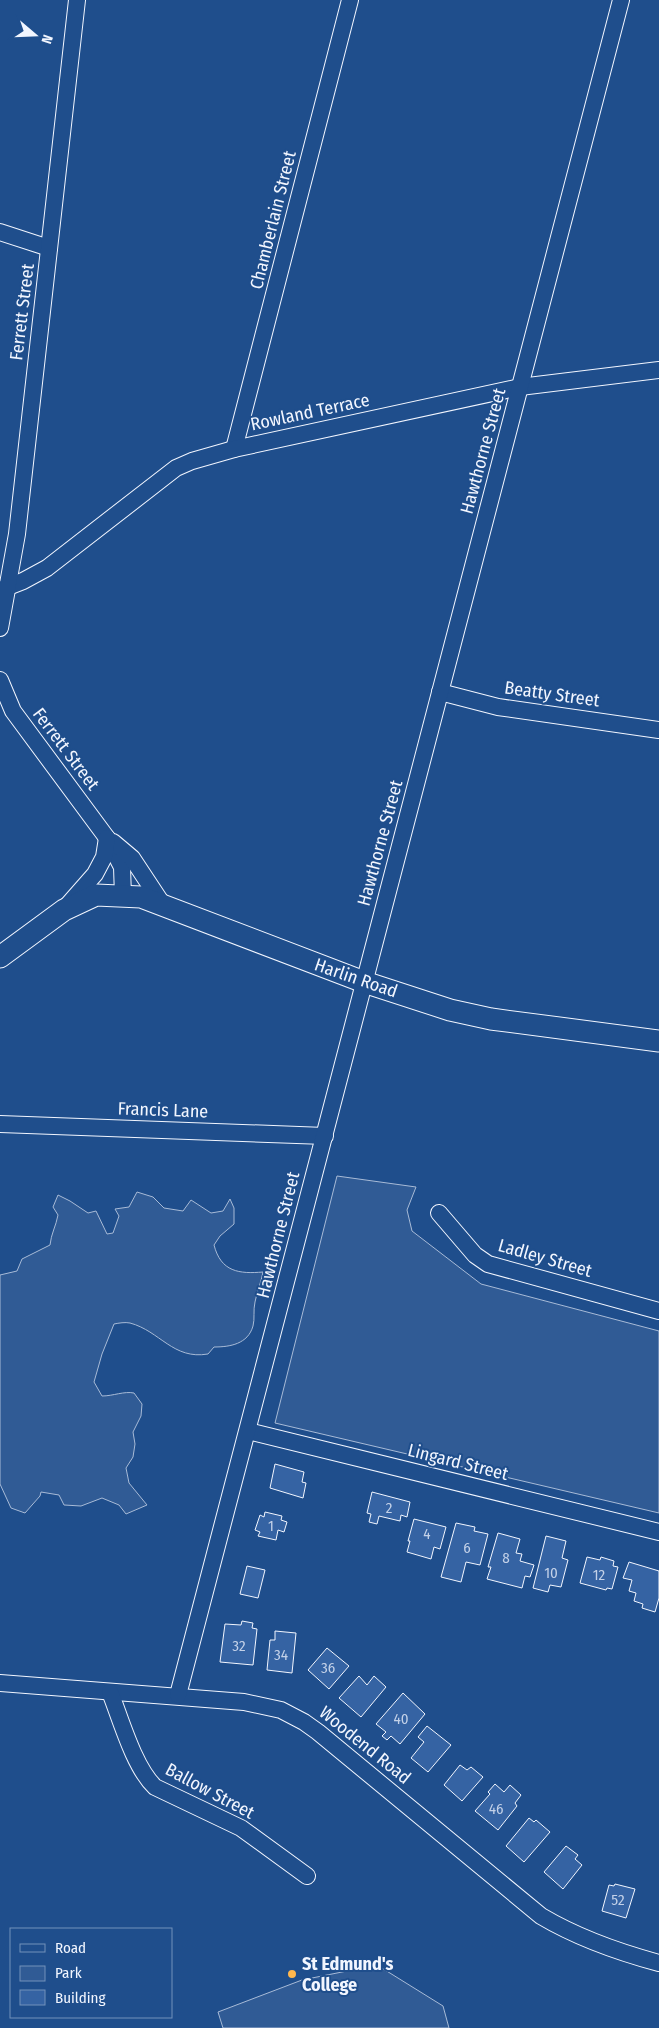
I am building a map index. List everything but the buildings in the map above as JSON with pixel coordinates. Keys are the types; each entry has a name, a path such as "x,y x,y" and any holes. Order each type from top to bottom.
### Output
{"main road":[{"name":"Harlin Road","path":"0,957 64,910 96,895 141,897 364,982 450,1010 484,1017 659,1041"}],"street":[{"name":"Ferrett Street","path":"0,628 4,589 17,534 77,0"},
{"name":"Chamberlain Street","path":"234,449 350,0"},
{"name":"Hawthorne Street","path":"178,1696 621,0"},
{"path":"0,232 49,248"},
{"name":"Rowland Terrace","path":"4,589 47,568 176,468 192,461 234,449 520,387 659,370"},
{"name":"Ferrett Street","path":"0,680 13,710 107,838 122,867 123,896"},
{"name":"Beatty Street","path":"440,692 498,707 659,730"},
{"path":"64,910 95,874 104,857 107,838 132,858 166,908"},
{"name":"Francis Lane","path":"0,1124 325,1136"},
{"name":"Ladley Street","path":"439,1213 475,1254 488,1264 659,1311"},
{"name":"Lingard Street","path":"248,1431 659,1532"},
{"name":"Woodend Road","path":"0,1684 178,1696 263,1705 293,1716 318,1732 541,1916 589,1941 659,1963"},
{"name":"Ballow Street","path":"110,1692 138,1764 147,1780 155,1787 242,1828 307,1876"}],"green space":[{"path":"337,1176 416,1187 407,1210 412,1231 481,1284 659,1331 659,1513 275,1423"},
{"path":"137,1192 153,1197 164,1208 183,1211 191,1200 211,1213 223,1211 230,1199 234,1208 234,1224 220,1236 214,1245 221,1261 226,1266 239,1271 263,1272 254,1305 254,1320 251,1332 243,1341 232,1345 214,1347 208,1354 196,1355 176,1349 141,1327 128,1323 114,1324 102,1354 94,1382 102,1396 134,1393 142,1404 141,1416 133,1432 135,1444 133,1457 126,1468 129,1483 147,1505 126,1514 119,1505 102,1498 81,1506 64,1505 59,1495 41,1492 40,1496 25,1513 11,1508 0,1484 0,1275 17,1271 22,1259 50,1245 58,1215 53,1207 58,1195 88,1213 96,1211 107,1234 113,1233 119,1216 115,1209 129,1207"},
{"path":"377,1965 443,2006 449,2028 223,2028 218,2012 302,1980"}],"place":[{"name":"St Edmund's College","path":"292,1974"}]}
